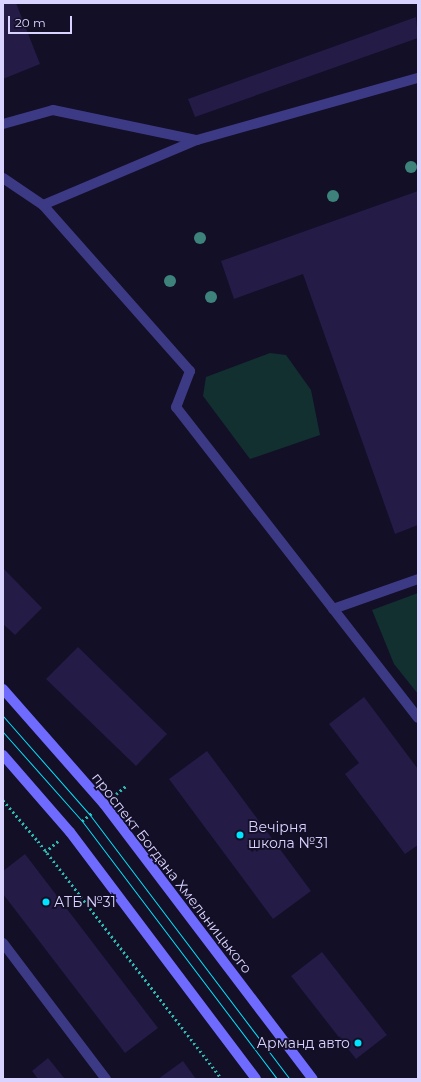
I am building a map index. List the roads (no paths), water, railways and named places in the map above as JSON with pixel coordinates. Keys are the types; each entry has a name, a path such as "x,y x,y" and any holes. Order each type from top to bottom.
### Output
{"main road":[{"name":"проспект Богдана Хмельницького","path":"3,689 104,804 312,1079"},
{"path":"3,755 70,832 256,1079"}],"lane":[{"path":"43,204 197,140 418,78"},
{"path":"3,124 53,110 197,140"},
{"path":"3,178 43,204 190,371 176,406 418,718"},
{"path":"333,609 418,579"},
{"path":"3,943 106,1079"}],"tram line":[{"path":"3,716 90,815 290,1079"},
{"path":"3,732 82,821 277,1079"}],"place":[{"name":"Вечірня школа №31","path":"240,835"},
{"name":"АТБ №31","path":"46,902"},
{"name":"Арманд авто","path":"358,1043"}]}
